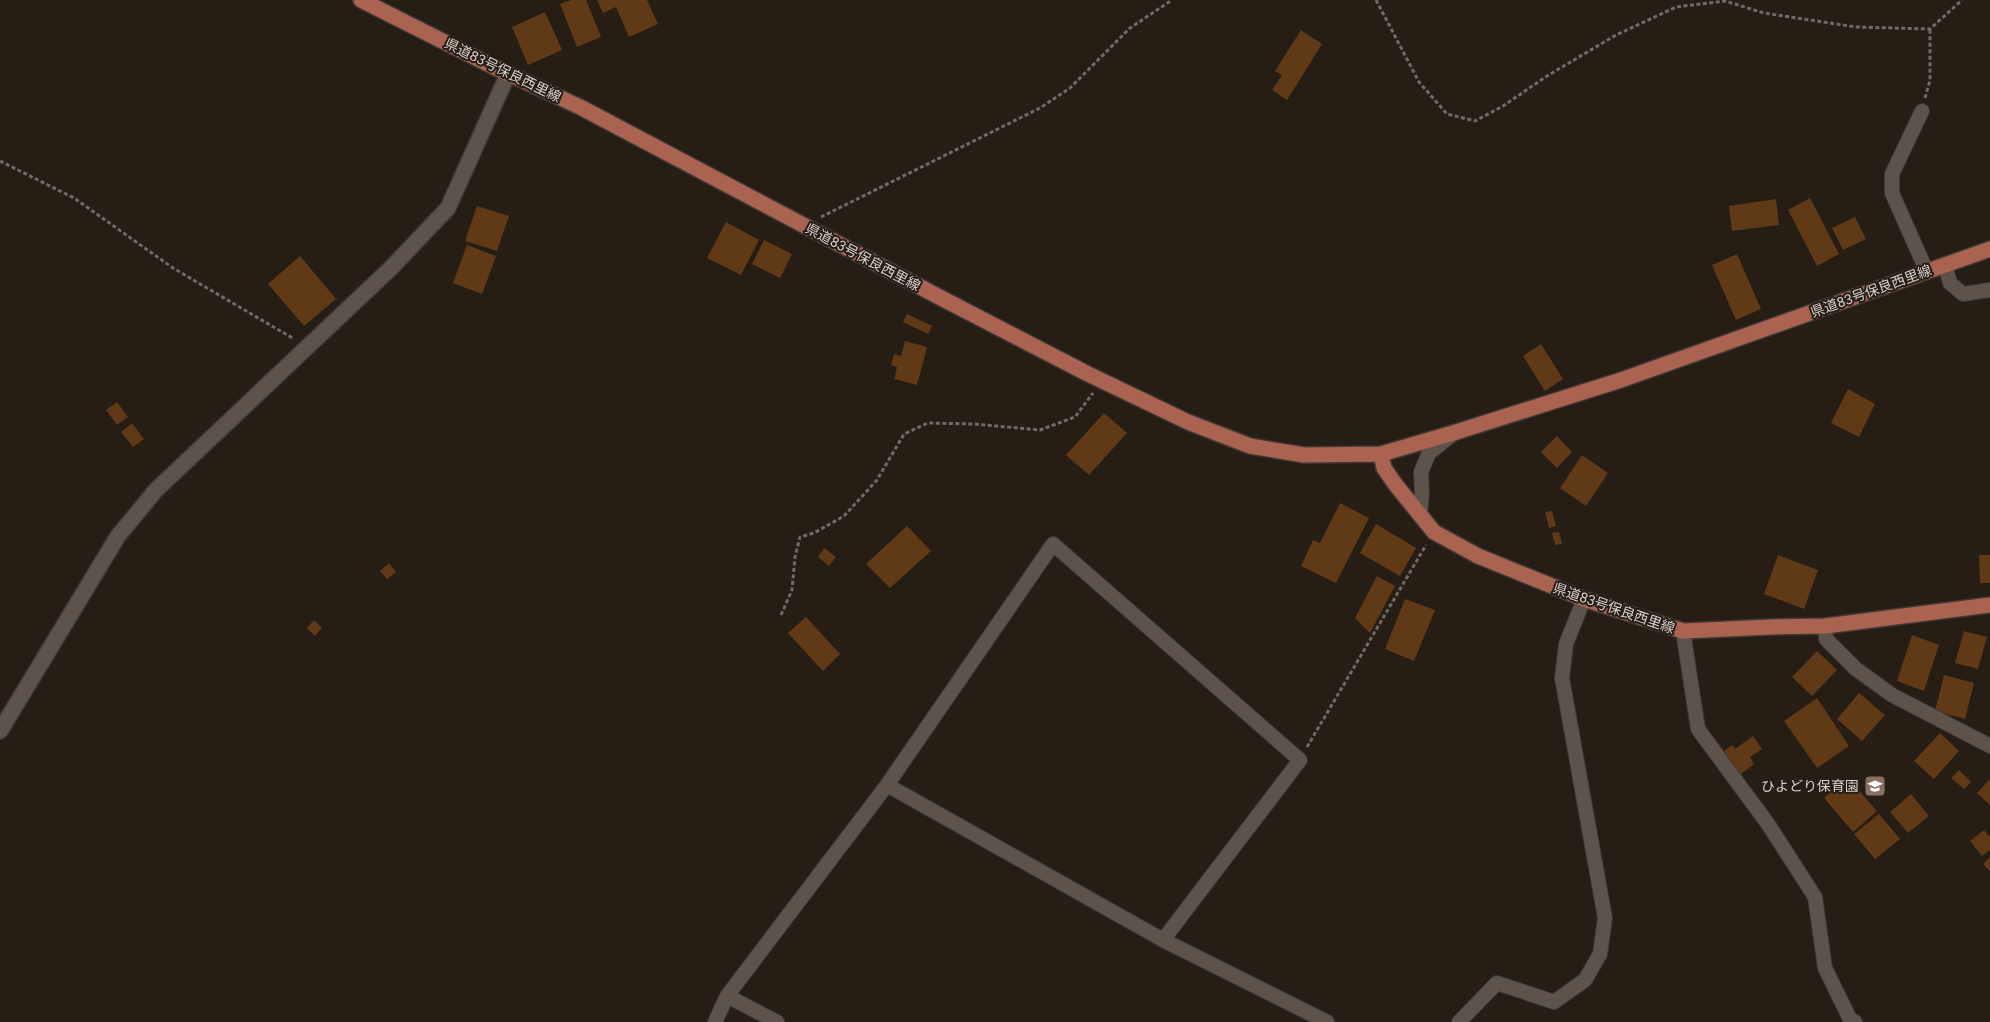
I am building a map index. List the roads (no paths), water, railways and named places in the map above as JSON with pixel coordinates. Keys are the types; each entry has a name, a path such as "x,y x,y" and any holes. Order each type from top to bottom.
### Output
{"main road":[{"name":"県道83号保良西里線","path":"361,0 508,74 580,107 1102,381 1188,422 1250,446 1304,455 1381,454 1453,433 1621,380 1990,249"},
{"name":"県道83号保良西里線","path":"1381,454 1384,468 1434,532 1478,556 1584,599 1683,631 1771,626 1825,626 1990,605"}],"street":[{"path":"0,731 118,536 156,490 391,268 448,208 508,74"},
{"path":"1922,111 1892,174 1892,193 1927,272"},
{"path":"1945,265 1950,283 1963,294 1990,290"},
{"path":"1420,515 1421,472 1429,453 1453,433"},
{"path":"715,1022 727,996 887,785 1054,544 1300,760 1163,940"},
{"path":"1459,1022 1496,983 1554,1002 1585,980 1600,954 1605,918 1562,678 1566,644 1584,599"},
{"path":"1825,626 1826,639 1856,669 1892,695 1990,746"},
{"path":"1683,631 1698,729 1768,824 1815,897 1825,968 1850,1019 1854,1022"},
{"path":"887,785 1163,940 1327,1022"},
{"path":"727,996 777,1022"}],"place":[{"name":"ひよどり保育園","path":"1875,786"}]}
